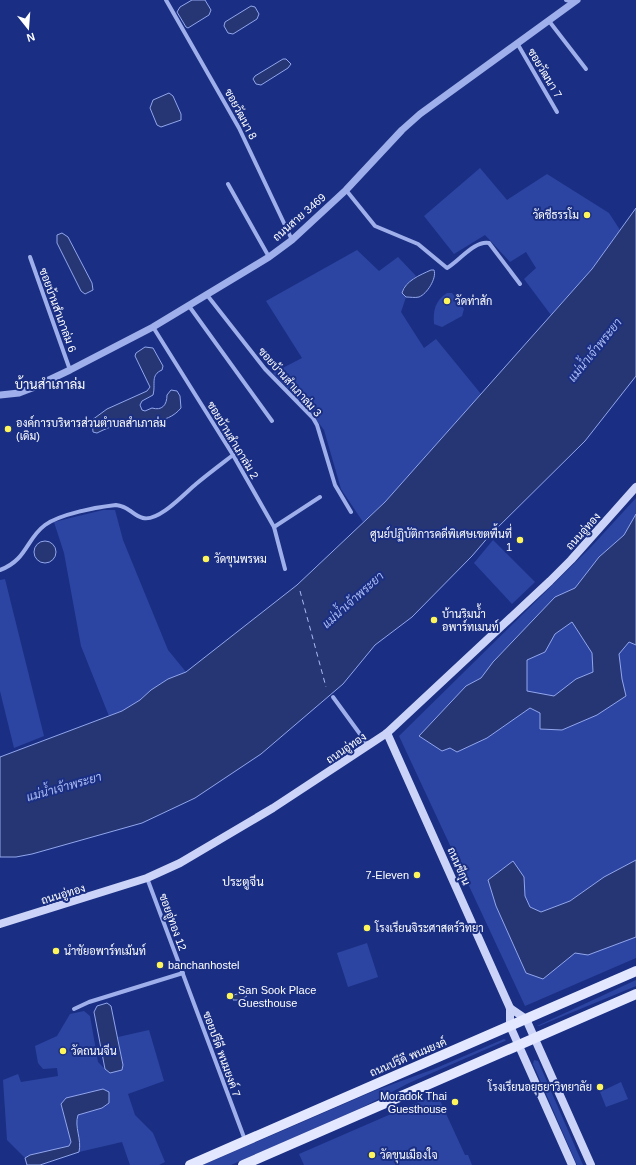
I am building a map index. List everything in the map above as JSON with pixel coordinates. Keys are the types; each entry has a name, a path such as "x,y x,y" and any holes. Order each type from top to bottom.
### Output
{"main road":[{"name":"ถนนอู่ทอง","path":"0,924 147,878 180,863 273,808 388,733 560,571 636,487"},
{"name":"ถนนชีกุน","path":"388,733 510,1008 510,1026 572,1165"},
{"name":"ถนนปรีดี พนมยงค์","path":"190,1165 636,971"},
{"path":"243,1165 636,994"},
{"path":"510,1008 526,1019 591,1165"}],"street":[{"name":"ซอยวัฒนา 8","path":"166,0 240,128 292,240"},
{"path":"566,0 576,1"},
{"name":"ถนนสาย 3469","path":"0,395 19,393 70,370 153,327 207,296 269,257 292,240 346,190 402,130 420,114 576,1"},
{"path":"549,21 586,69"},
{"name":"ซอยวัฒนา 7","path":"517,43 558,112"},
{"path":"228,184 269,257"},
{"path":"346,190 375,226 418,244 447,268 478,245 484,242 490,243 520,284"},
{"name":"ซอยบ้านสำเภาล่ม 6","path":"30,257 70,370"},
{"name":"ซอยบ้านสำเภาล่ม 3","path":"207,296 265,369 313,418 317,425 336,485 351,512"},
{"path":"189,306 272,421"},
{"name":"ซอยบ้านสำเภาล่ม 2","path":"153,327 233,455 274,527 285,570"},
{"path":"0,570 17,561 37,532 44,525 54,520 105,506 116,505 124,505 143,518 159,514 179,500 195,485 233,455"},
{"path":"274,527 320,497"},
{"path":"333,697 369,746"},
{"name":"ซอยอู่ทอง 12","path":"147,878 183,973"},
{"path":"74,1009 107,996 183,973"},
{"name":"ซอยปรีดี พนมยงค์ 7","path":"183,973 245,1141"}],"shaded area":[{"path":"480,168 507,200 547,174 609,213 620,230 592,269 551,315 524,279 536,268 526,252 510,262 485,235 454,254 424,216"},
{"path":"357,250 379,271 398,257 416,276 403,288 402,293 406,297 401,312 424,348 436,339 481,394 385,502 363,522 341,489 324,430 312,414 273,373 302,358 266,301"},
{"path":"447,293 452,293 464,309 462,316 442,327 434,324 434,314 437,303"},
{"path":"636,498 636,958 525,1006 399,736 591,547"},
{"path":"103,510 115,510 123,540 168,650 186,672 168,679 151,690 140,700 122,711 109,716 81,646 64,553 54,522"},
{"path":"493,540 535,582 512,604 474,563"},
{"path":"5,579 44,736 14,748 0,691 0,580"},
{"path":"367,943 378,977 348,987 337,953"},
{"path":"636,980 636,986 537,1026"},
{"path":"84,1011 90,1016 98,1062 105,1069 123,1065 118,1037 149,1030 164,1081 128,1094 135,1115 153,1133 165,1162 159,1165 130,1165 122,1142 79,1152 80,1142 77,1124 78,1114 102,1108 61,1104 71,1142 69,1146 25,1158 7,1140 3,1080 18,1074 21,1082 58,1076 57,1068 43,1069 38,1063 35,1046 57,1036 70,1014"},
{"path":"504,1039 506,1040 505,1041 409,1083 361,1108 231,1165 203,1165 374,1091 434,1069"},
{"path":"534,1060 538,1061 583,1165 577,1165 533,1064"},
{"path":"621,1082 628,1099 606,1107 600,1092"},
{"path":"437,1094 465,1155 468,1155 472,1165 304,1165 299,1154"}],"water":[{"path":"192,0 205,0 211,10 209,15 188,28 177,12 180,7"},
{"path":"251,6 255,7 259,14 257,19 233,34 228,33 224,26 225,22"},
{"path":"283,59 286,59 291,64 288,68 261,85 256,84 253,79 255,76"},
{"path":"169,93 173,96 181,114 181,120 161,127 157,125 150,108 153,100"},
{"name":"แม่น้ำเจ้าพระยา","path":"636,208 636,376 585,441 490,535 472,556 412,617 375,645 343,684 261,754 195,798 142,823 32,854 16,857 0,857 0,757 122,711 140,700 151,690 168,679 186,672 297,585 385,502 592,269"},
{"path":"62,233 68,237 92,283 93,290 85,294 81,291 57,243 57,235"},
{"path":"434,270 435,273 433,281 425,293 419,297 406,297 402,293 406,285 418,276"},
{"path":"145,347 153,348 163,366 162,370 156,374 153,395 142,401 140,405 142,410 145,411 152,408 161,408 165,404 167,395 171,390 177,391 180,396 181,408 169,418 162,420 131,423 110,427 97,433 93,432 92,420 107,409 147,391 150,387 135,356 136,353"},
{"path":"636,514 636,645 629,642 619,654 626,696 597,715 562,730 540,729 540,713 530,708 487,738 457,752 450,748 442,751 419,736 466,686 481,678 493,662 555,597 575,588 599,557 624,535","holes":["572,622 592,653 593,672 576,679 554,696 527,691 527,660 545,652 555,634"]},
{"path":"45,541 53,544 56,552 53,560 45,563 37,560 34,552 37,544"},
{"path":"636,860 636,937 588,955 575,953 543,979 526,973 496,906 488,880 513,861 524,877 525,896 530,907 541,912 570,901 604,877"},
{"path":"244,993 247,996 240,1000 233,1000 234,995"},
{"path":"107,1003 111,1006 123,1065 122,1070 110,1073 105,1069 94,1012 97,1006"},
{"path":"103,1089 109,1092 109,1103 102,1108 78,1115 77,1124 80,1142 79,1152 40,1165 27,1165 25,1158 30,1155 69,1146 71,1142 61,1104 66,1098"}],"ferry route":[{"path":"300,591 326,687"}],"place":[{"name":"วัดชีธรรโม","path":"587,215"},
{"name":"วัดท่าสัก","path":"447,301"},
{"name":"องค์การบริหารส่วนตำบลสำเภาล่ม (เดิม)","path":"8,429"},
{"name":"ศูนย์ปฏิบัติการคดีพิเศษเขตพื้นที่ 1","path":"520,540"},
{"name":"วัดขุนพรหม","path":"206,559"},
{"name":"บ้านริมน้ำ อพาร์ทเมนท์","path":"434,620"},
{"name":"7-Eleven","path":"417,875"},
{"name":"โรงเรียนจิระศาสตร์วิทยา","path":"367,928"},
{"name":"นำชัยอพาร์ทเม้นท์","path":"56,951"},
{"name":"banchanhostel","path":"160,965"},
{"name":"San Sook Place Guesthouse","path":"230,996"},
{"name":"วัดถนนจีน","path":"63,1051"},
{"name":"โรงเรียนอยุธยาวิทยาลัย","path":"600,1087"},
{"name":"Moradok Thai Guesthouse","path":"455,1102"},
{"name":"วัดขุนเมืองใจ","path":"372,1155"}],"district":[{"name":"บ้านสำเภาล่ม","path":"50,384"},
{"name":"ประตูจีน","path":"243,882"}]}
